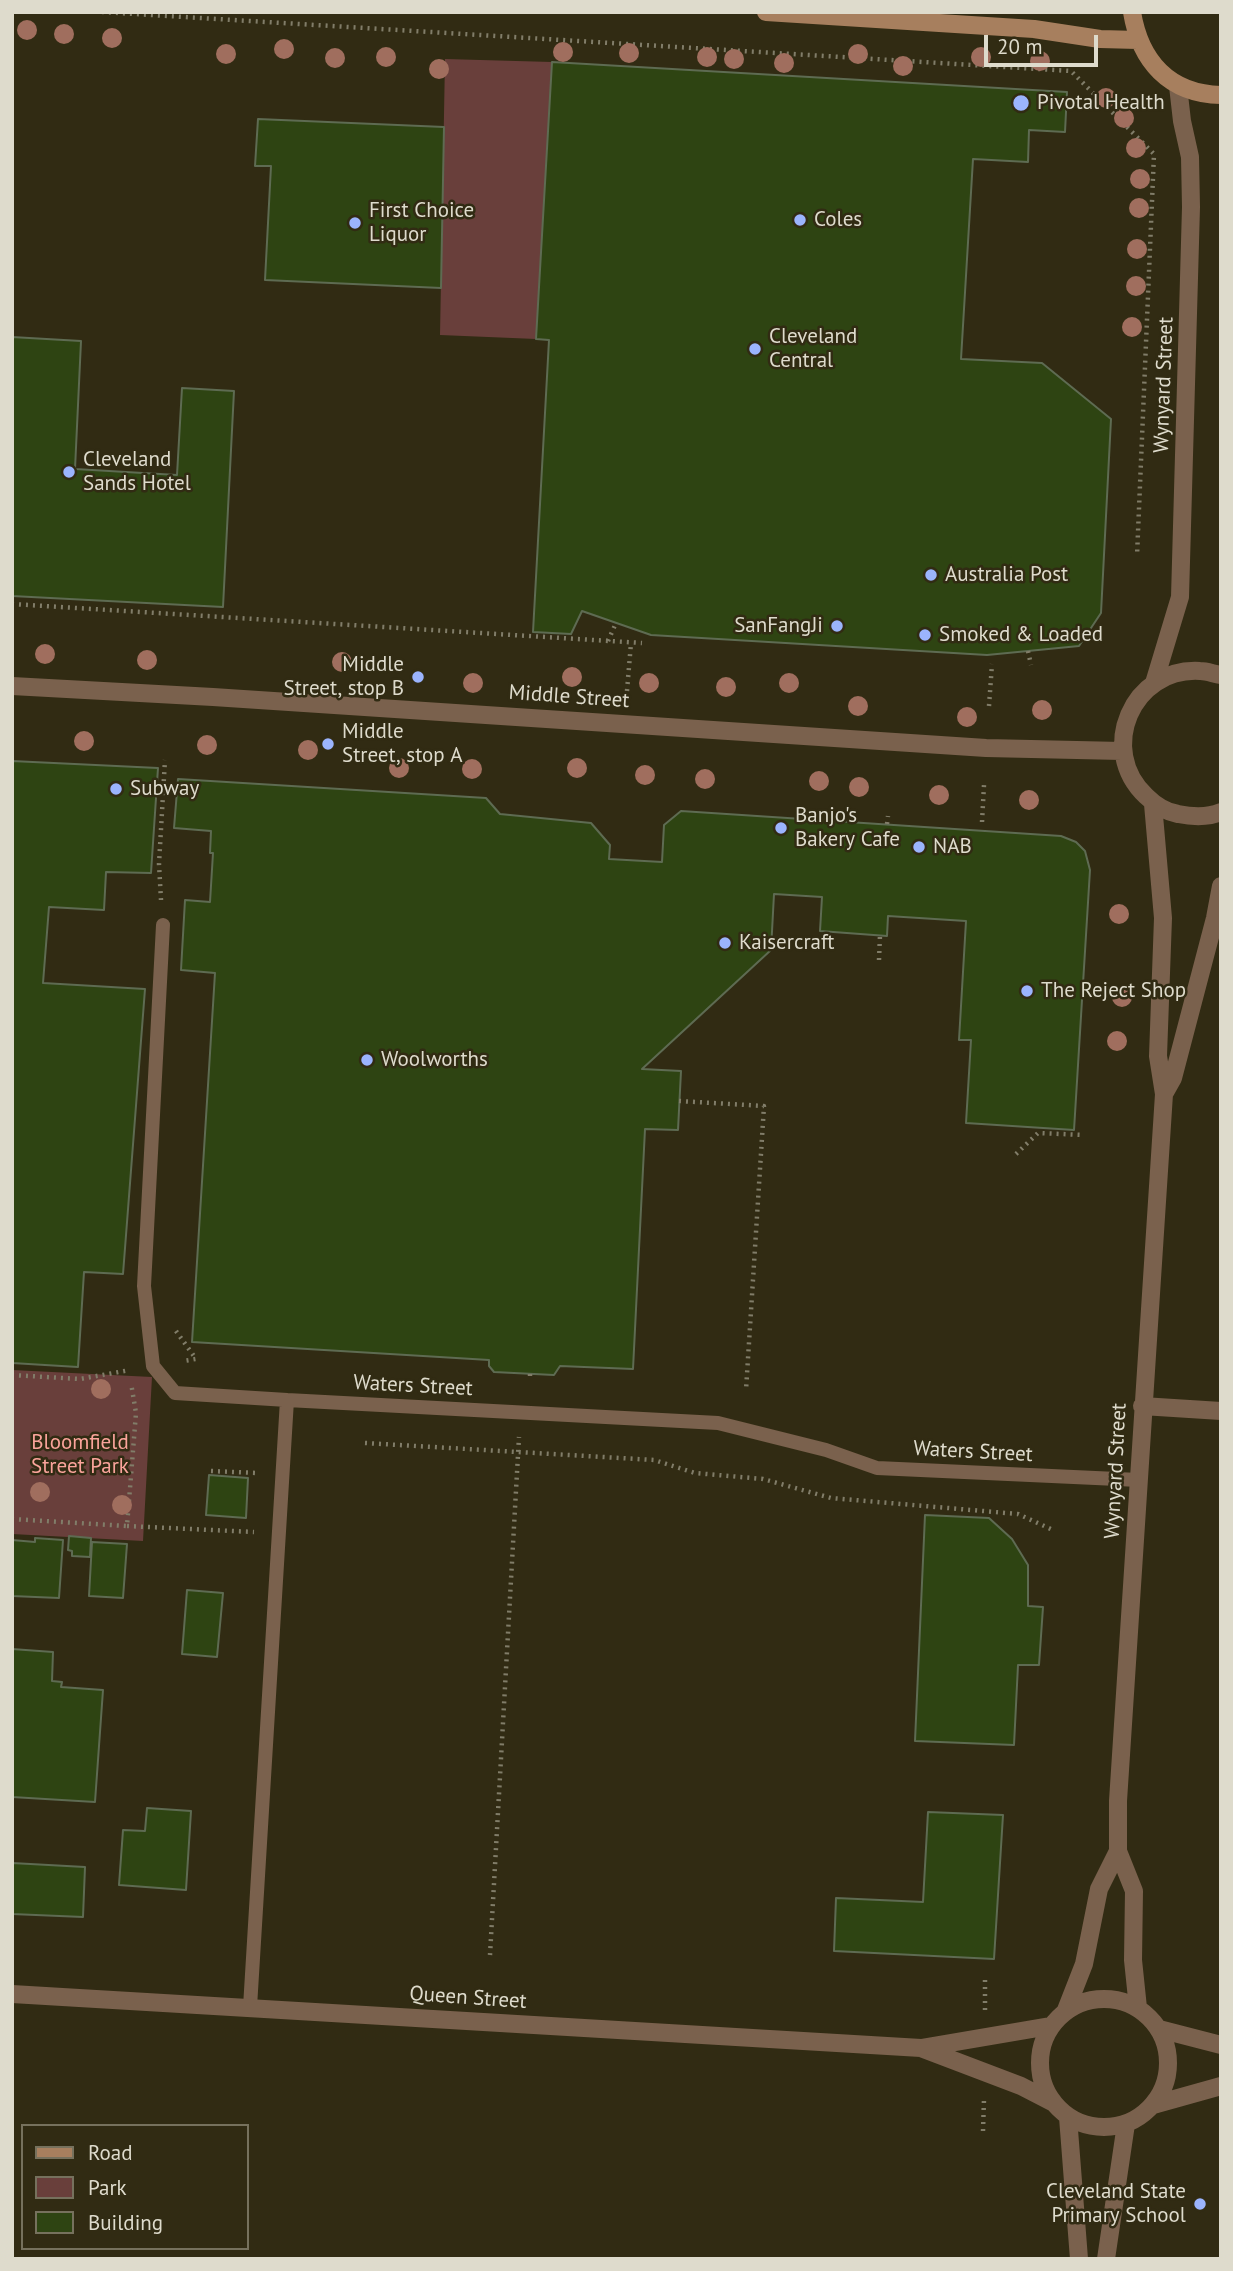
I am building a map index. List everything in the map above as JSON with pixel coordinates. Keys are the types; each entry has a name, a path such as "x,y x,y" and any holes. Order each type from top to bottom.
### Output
{"main road":[{"path":"766,12 1034,29 1138,40"},
{"path":"1132,12 1138,40 1148,58 1162,74 1178,86 1205,94 1221,95"}],"street":[{"name":"Wynyard Street","path":"1154,684 1180,597 1191,206 1190,157 1178,86"},
{"path":"1221,676 1199,671 1176,673 1154,684 1140,696 1129,713 1123,732 1122,751 1127,772 1138,789 1153,804 1173,813 1195,817 1221,812"},
{"name":"Middle Street","path":"12,686 986,748 1122,751"},
{"name":"Wynyard Street","path":"1138,2008 1133,1960 1133,1891 1118,1851 1118,1801 1164,1094 1158,1056 1163,918 1153,804"},
{"name":"Wynyard Street","path":"1164,1094 1173,1078 1221,886"},
{"path":"1142,1406 1221,1411"},
{"name":"Wynyard Street","path":"1066,2010 1084,1964 1099,1889 1118,1851"},
{"name":"Queen Street","path":"12,1994 921,2048 1050,2026"},
{"path":"1110,1998 1138,2008 1159,2029 1167,2048 1169,2068 1164,2088 1153,2105 1141,2116 1126,2124 1106,2127 1086,2125 1068,2117 1052,2102 1043,2084 1039,2065 1042,2044 1050,2026 1066,2010 1079,2003 1110,1998"},
{"path":"1159,2029 1221,2045"},
{"name":"Queen Street","path":"921,2048 1021,2086 1052,2102"},
{"path":"1153,2105 1221,2086"},
{"path":"1068,2117 1079,2259"},
{"path":"1106,2259 1126,2124"}],"lane":[{"name":"Waters Street","path":"163,925 144,1286 153,1366 175,1393 718,1423 826,1450 877,1468 1139,1480"},
{"path":"250,2007 287,1399"}],"path":[{"path":"102,12 1071,71 1154,154 1137,556"},
{"path":"12,604 642,643"},
{"path":"608,641 616,623"},
{"path":"627,691 631,643"},
{"path":"1028,651 1031,665"},
{"path":"989,706 992,664"},
{"path":"163,925 159,864 165,760"},
{"path":"982,822 984,785"},
{"path":"887,824 888,816"},
{"path":"879,960 880,935"},
{"path":"679,1101 764,1106 746,1390"},
{"path":"1016,1154 1038,1133 1084,1135"},
{"path":"127,1526 136,1413 128,1371"},
{"path":"490,1955 520,1413"},
{"path":"365,1443 654,1460 695,1473 763,1479 831,1498 1018,1514 1053,1530"},
{"path":"211,1471 283,1474"},
{"path":"12,1520 279,1533"}],"green space":[{"path":"445,59 552,62 536,339 440,335"},
{"name":"Bloomfield Street Park","path":"12,1370 152,1377 143,1541 12,1534"}],"building":[{"path":"552,62 1067,92 1065,132 1029,130 1028,162 973,159 961,359 1042,363 1111,419 1101,613 1079,646 987,655 651,635 582,611 571,634 533,632 549,340 536,339"},
{"name":"First Choice Liquor","path":"258,119 444,127 441,288 265,280 271,166 255,166"},
{"name":"Cleveland Sands Hotel","path":"12,337 81,341 75,469 177,475 182,388 234,391 223,607 12,596"},
{"path":"12,761 158,768 151,873 106,872 104,910 49,907 43,983 145,989 123,1274 84,1272 78,1367 12,1363"},
{"path":"178,779 486,798 500,814 591,823 610,845 609,859 662,862 664,825 681,811 1061,836 1076,842 1085,851 1090,870 1074,1130 966,1123 971,1040 959,1040 966,921 888,916 887,936 820,931 822,897 774,894 771,950 642,1069 681,1071 678,1130 645,1129 633,1369 560,1366 554,1375 494,1372 489,1366 489,1360 192,1342 215,973 181,970 185,900 210,902 213,853 210,853 211,831 174,828"},
{"path":"209,1475 248,1478 246,1518 206,1515"},
{"path":"925,1515 989,1518 1012,1539 1028,1565 1028,1606 1043,1607 1039,1665 1018,1665 1014,1745 915,1741"},
{"path":"69,1536 91,1538 90,1557 72,1556 72,1551 68,1550"},
{"path":"35,1538 63,1540 59,1598 12,1596 12,1540 35,1542"},
{"path":"92,1542 127,1544 123,1598 89,1596"},
{"path":"187,1590 223,1593 217,1657 182,1654"},
{"path":"12,1649 53,1652 52,1681 62,1682 61,1687 103,1690 95,1802 12,1797"},
{"path":"147,1808 191,1811 186,1890 119,1885 123,1830 145,1831"},
{"path":"928,1812 1003,1815 994,1959 834,1951 836,1898 923,1902"},
{"path":"12,1863 85,1867 83,1917 12,1914"}],"place":[{"name":"Pivotal Health","path":"1021,103"},
{"name":"Coles","path":"800,220"},
{"name":"First Choice Liquor","path":"355,223"},
{"name":"Cleveland Central","path":"755,349"},
{"name":"Cleveland Sands Hotel","path":"69,472"},
{"name":"Australia Post","path":"931,575"},
{"name":"SanFangJi","path":"837,626"},
{"name":"Smoked & Loaded","path":"925,635"},
{"name":"Middle Street, stop B","path":"418,677"},
{"name":"Middle Street, stop A","path":"328,744"},
{"name":"Subway","path":"116,789"},
{"name":"Banjo's Bakery Cafe","path":"781,828"},
{"name":"NAB","path":"919,847"},
{"name":"Kaisercraft","path":"725,943"},
{"name":"The Reject Shop","path":"1027,991"},
{"name":"Woolworths","path":"367,1060"},
{"name":"Cleveland State Primary School","path":"1200,2204"}]}
